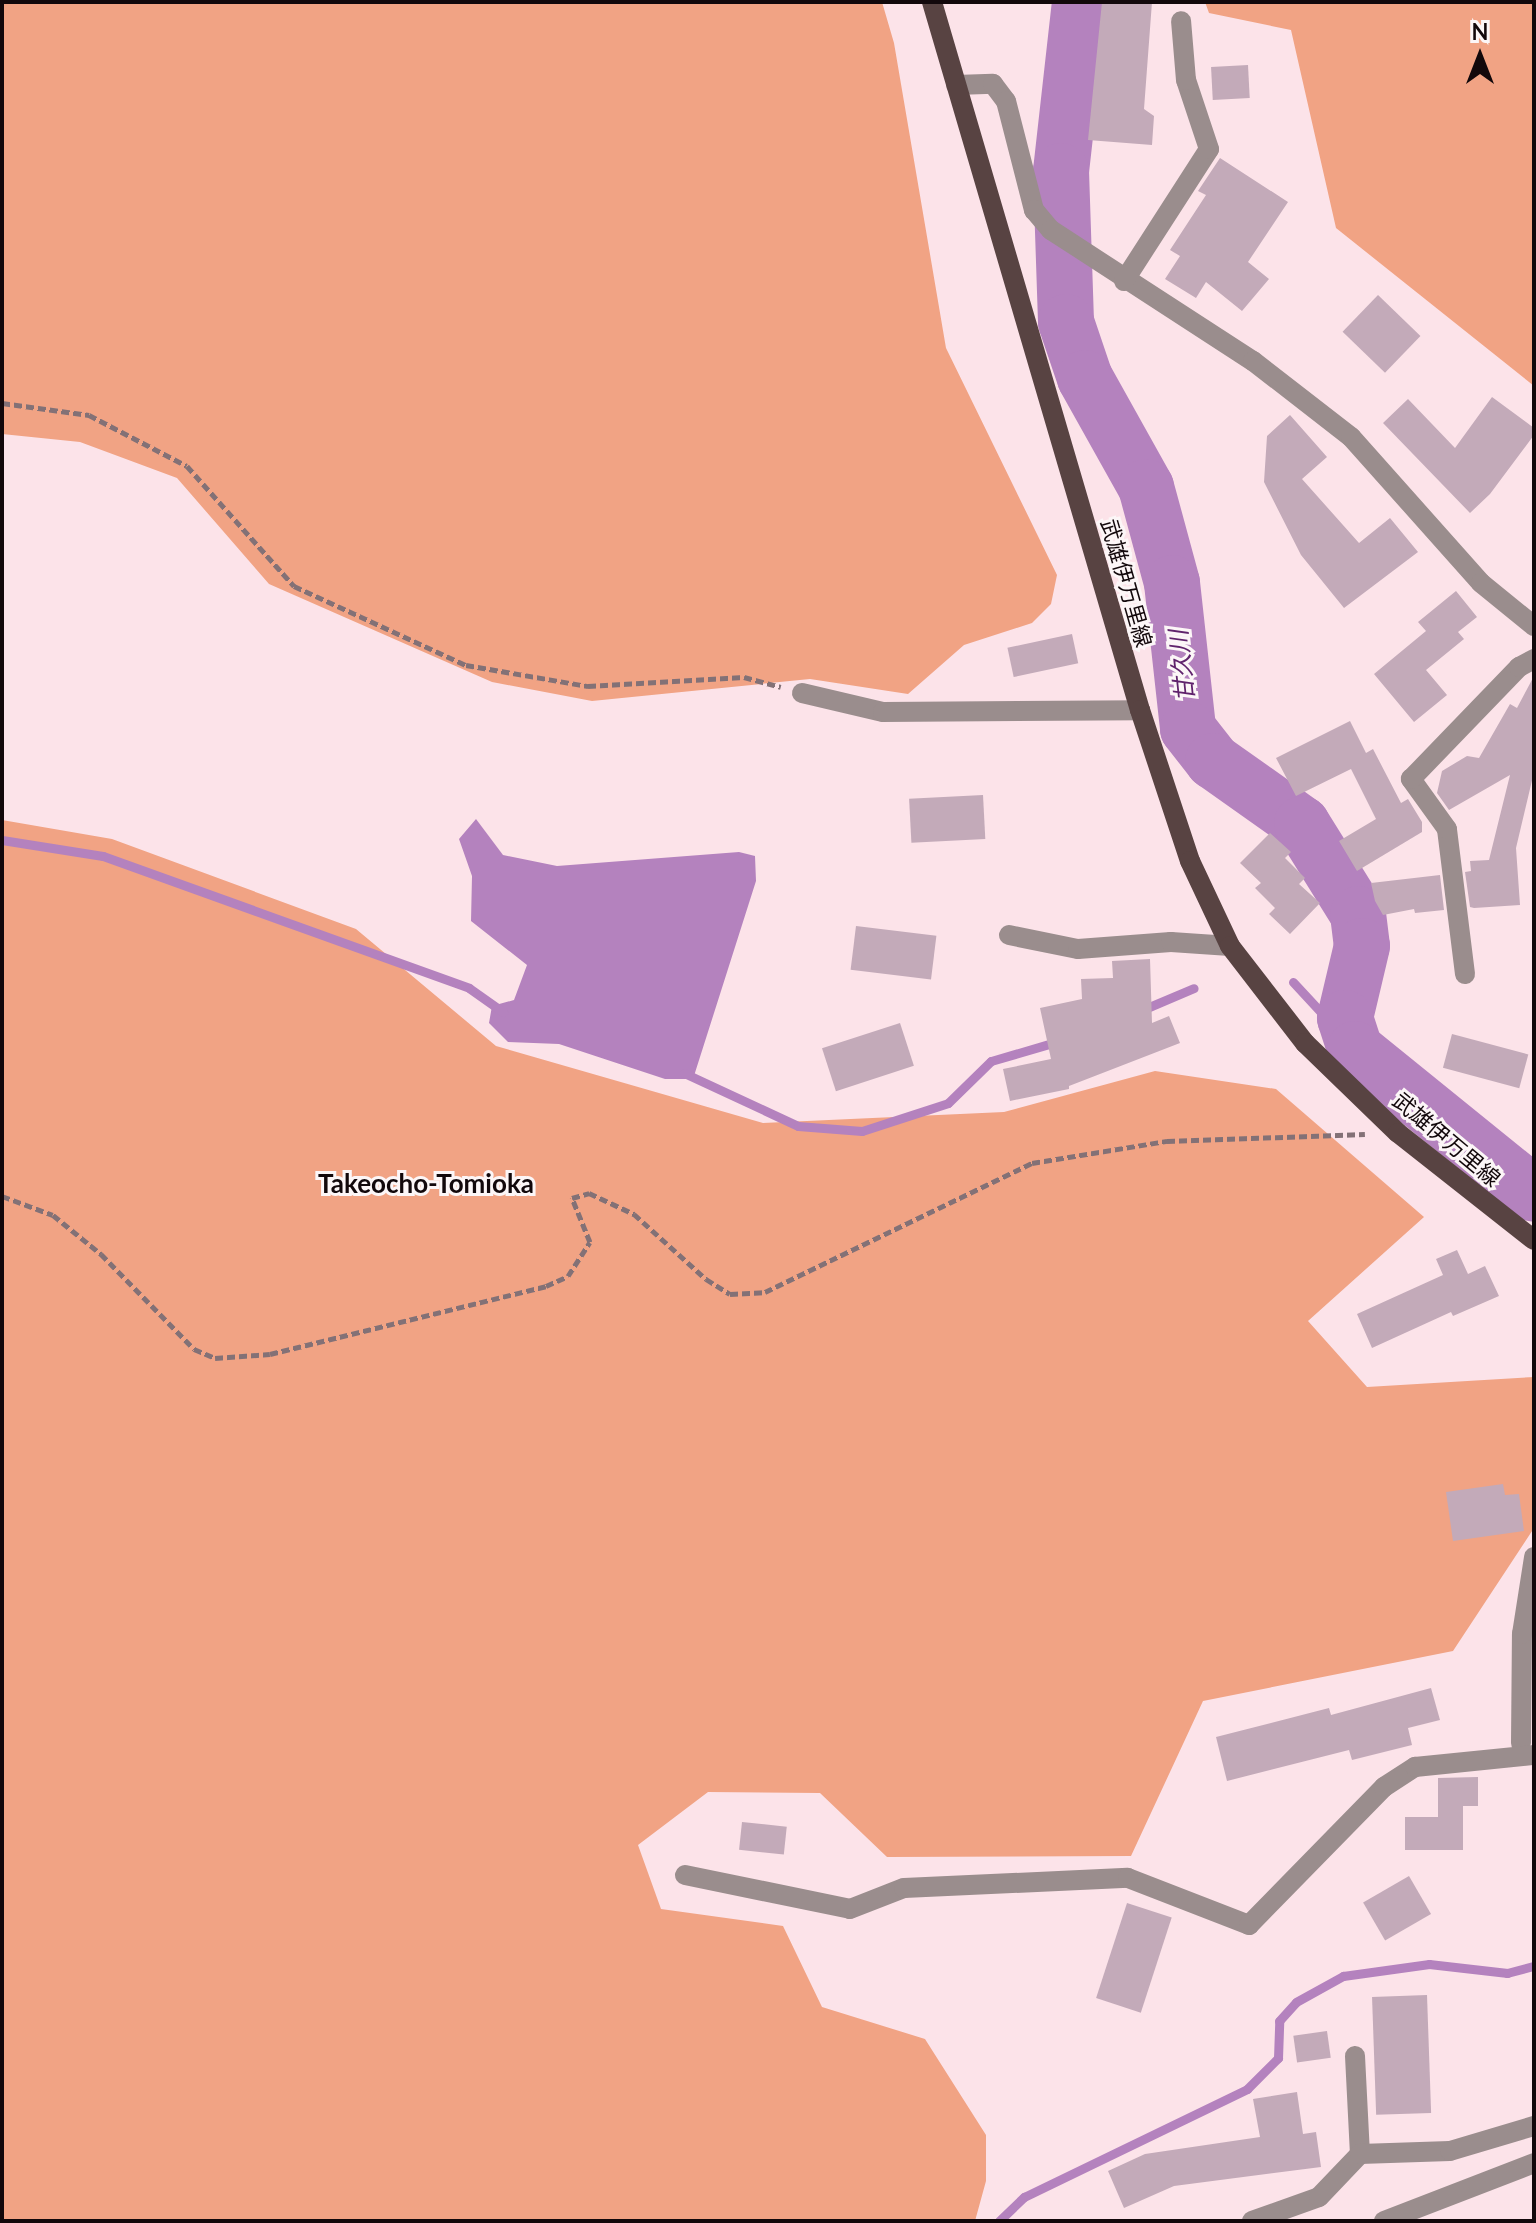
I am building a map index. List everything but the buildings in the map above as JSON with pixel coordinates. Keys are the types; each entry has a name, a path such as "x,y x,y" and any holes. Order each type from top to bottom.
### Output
{"main road":[{"name":"武雄伊万里線","path":"932,2 1140,710 1190,861 1230,946 1305,1043 1398,1133 1534,1240"}],"street":[{"path":"1124,281 1209,149 1186,80 1181,21"},
{"path":"956,85 993,84 1006,101 1034,210 1051,230 1124,281 1253,361 1351,437 1481,583 1534,626"},
{"path":"1465,974 1447,829 1411,779 1519,667 1534,659"},
{"path":"802,693 883,712 1140,710"},
{"path":"1009,935 1078,949 1171,942 1230,946"},
{"path":"685,1875 850,1909 904,1888 1128,1878 1249,1925 1384,1787 1415,1767 1527,1749 1522,1634 1534,1557"},
{"path":"1355,2056 1360,2154"},
{"path":"1252,2221 1319,2197 1360,2154 1450,2151 1534,2126"},
{"path":"1384,2221 1534,2163"}],"path":[{"path":"2,403 89,415 187,466 294,586 466,665 588,686 744,677 802,693"},
{"path":"2,1196 53,1215 101,1254 194,1349 215,1358 270,1354 546,1286 568,1276 590,1242 572,1198 589,1193 634,1214 706,1279 730,1294 765,1292 1032,1163 1167,1141 1398,1133"}],"shaded area":[{"path":"2,2 882,2 894,43 946,348 1057,575 1051,604 1032,623 964,645 908,694 810,679 592,701 492,682 269,584 177,478 80,442 2,434"},
{"path":"1205,2 1534,2 1534,386 1336,228 1291,30 1209,13"},
{"path":"476,819 503,855 557,866 739,852 755,856 756,881 693,1079 665,1079 559,1044 508,1042 489,1023 492,1006 514,1000 527,965 471,921 472,876 459,839"},
{"path":"2,820 112,839 356,929 496,1046 763,1123 1004,1112 1155,1071 1276,1089 1424,1217 1308,1321 1367,1387 1534,1377 1534,1528 1453,1651 1203,1701 1131,1856 887,1857 820,1793 708,1792 638,1845 661,1909 783,1926 822,2007 925,2039 986,2135 986,2181 975,2221 2,2221"}],"waterway":[{"name":"甘久川","path":"1080,2 1061,171 1066,322 1085,378 1146,487 1172,583 1188,729 1213,761 1302,824 1358,914 1362,946 1345,1018 1355,1049 1534,1194"},
{"path":"2,840 103,856 469,988 503,1012"},
{"path":"1293,982 1355,1049"},
{"path":"1142,1010 1194,988"},
{"path":"684,1073 798,1126 862,1131 948,1103 991,1061 1056,1042"},
{"path":"999,2221 1024,2197 1247,2089 1278,2058 1279,2021 1296,2002 1343,1976 1429,1964 1507,1973 1534,1966"}],"district":[{"name":"Takeocho-Tomioka","path":"426,1184"}]}
